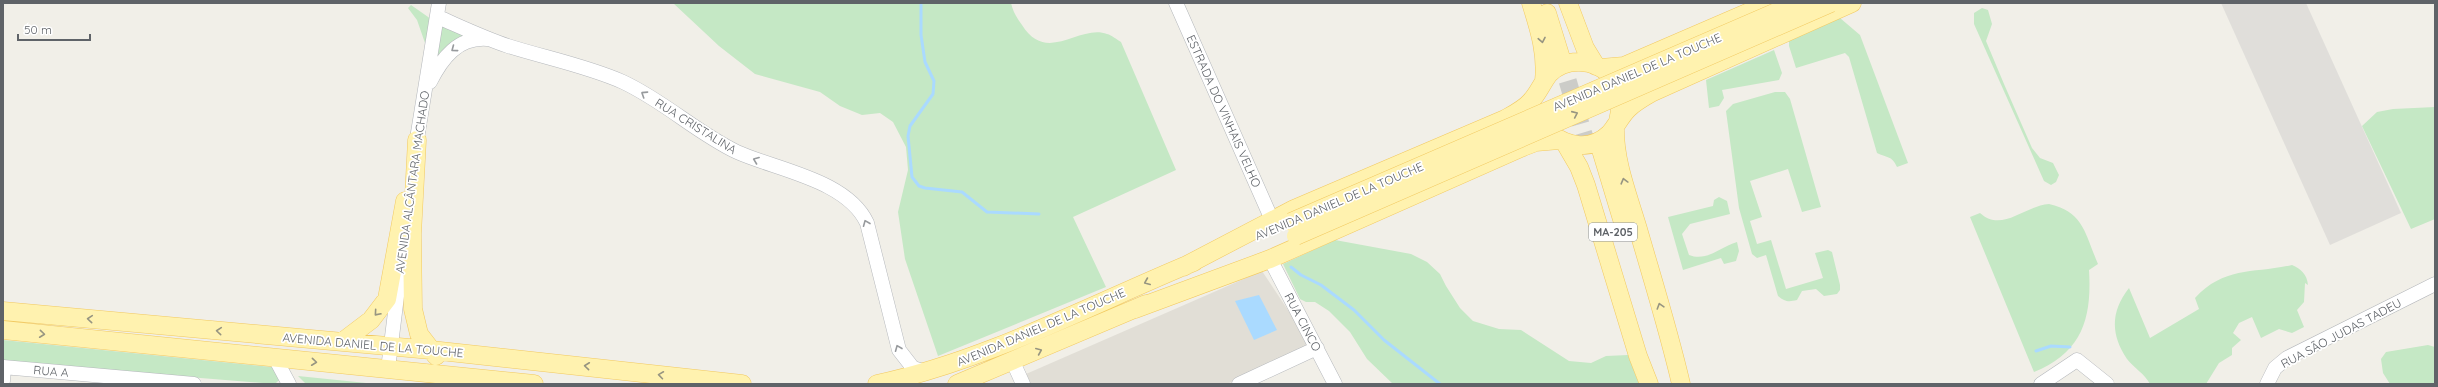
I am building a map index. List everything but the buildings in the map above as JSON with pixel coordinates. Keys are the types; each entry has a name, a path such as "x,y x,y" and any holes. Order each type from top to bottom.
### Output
{"main road":[{"path":"1531,3 1542,38 1545,59 1538,114 1543,124 1562,142 1580,167 1638,356 1649,384"},
{"path":"1544,3 1566,55 1556,3"},
{"path":"1568,3 1585,48 1599,67 1610,76 1619,92 1621,110 1616,123 1615,140 1623,181 1671,340 1681,384"},
{"path":"1183,267 1272,220 1505,119 1529,104 1554,71 1567,64 1587,63 1599,67 1624,66 1770,3"},
{"name":"AVENIDA DANIEL DE LA TOUCHE","path":"957,384 1013,362 1135,309 1293,229 1797,3"},
{"name":"AVENIDA DANIEL DE LA TOUCHE","path":"877,384 926,372 975,356 1183,267 1293,229 1831,3"},
{"path":"1135,309 1270,260 1536,142 1562,142 1584,146 1593,144 1602,139 1636,101 1852,3"},
{"path":"342,342 371,320 386,299 417,140"},
{"path":"417,140 411,293 416,325 422,340 431,350 464,377"},
{"name":"MA-205","path":"1656,384 1595,152 1672,384"},
{"name":"AVENIDA DANIEL DE LA TOUCHE","path":"3,311 431,350 630,377 742,384"},
{"name":"AVENIDA DANIEL DE LA TOUCHE","path":"3,330 275,358 387,377 464,377 534,384"},
{"path":"387,377 426,384"}],"street":[{"name":"ESTRADA DO VINHAIS VELHO","path":"1176,3 1272,220"},
{"name":"RUA CRISTALINA","path":"438,10 491,40 619,80 636,89 726,146 819,184 849,200 862,213 867,223 898,350 910,365 926,372"},
{"name":"AVENIDA ALCÂNTARA MACHADO","path":"387,377 417,140 438,10"},
{"path":"424,99 440,64 452,50 468,41 491,40"},
{"name":"RUA CINCO","path":"1270,260 1335,384"},
{"name":"RUA SÃO JUDAS TADEU","path":"2267,384 2275,368 2287,358 2429,287"},
{"path":"1239,384 1317,348"},
{"path":"275,358 289,384"},
{"path":"2041,384 2077,360"},
{"path":"2054,384 2063,377 2077,360"},
{"path":"2077,360 2107,384"},
{"path":"1013,362 1023,384"},
{"name":"RUA A","path":"3,372 78,379 194,384"}],"shaded area":[{"path":"2221,3 2306,3 2401,213 2330,245"},
{"path":"1262,271 1311,345 1227,384 1030,384 1026,374"}],"green space":[{"path":"673,3 1011,3 1015,15 1022,25 1032,36 1042,42 1052,43 1063,41 1096,32 1113,36 1121,42 1176,170 1073,217 1106,287 938,356 905,259 898,212 908,170 906,147 893,122 880,113 862,115 840,106 820,92 755,74 719,46"},
{"path":"411,5 431,19 425,43 417,20 408,8"},
{"path":"1982,8 1988,10 1992,24 1986,41 2032,148 2040,158 2053,163 2059,175 2056,182 2051,185 2044,181 1974,24 1974,13"},
{"path":"1840,18 1860,35 1908,163 1897,167 1893,160 1877,153 1849,57 1845,53 1796,68 1789,46 1789,38"},
{"path":"440,25 464,35 437,56"},
{"path":"1774,50 1782,73 1779,80 1722,90 1724,98 1719,106 1709,108 1706,80"},
{"path":"1775,92 1785,92 1790,99 1821,207 1802,212 1788,169 1750,181 1762,217 1750,221 1757,244 1771,240 1786,289 1823,278 1815,253 1828,250 1832,252 1840,285 1840,290 1837,294 1824,296 1816,289 1802,291 1797,300 1785,300 1778,296 1766,255 1757,258 1752,254 1739,208 1726,111 1733,104"},
{"path":"2435,107 2435,219 2411,229 2362,126 2377,112 2393,109"},
{"path":"1719,197 1727,201 1730,214 1690,224 1682,234 1689,255 1696,257 1708,255 1737,242 1739,251 1736,261 1724,264 1721,258 1683,270 1668,217 1713,206 1714,200"},
{"path":"2049,204 2070,213 2082,226 2098,264 2089,270 2088,304 2086,319 2081,332 2063,355 2034,372 1970,217 1980,213 1988,218 1997,220 2005,219"},
{"path":"1335,240 1411,254 1427,262 1440,274 1460,308 1473,321 1499,329 1521,330 1569,361 1591,363 1606,356 1628,355 1639,384 1393,384 1367,359 1350,332 1329,311 1315,302 1306,302 1300,299 1283,264"},
{"path":"2292,265 2303,272 2308,285 2305,283 2304,302 2297,310 2304,327 2292,333 2279,329 2261,338 2252,317 2239,323 2233,333 2241,340 2232,348 2232,355 2219,363 2206,384 2150,384 2127,359 2121,350 2115,332 2116,314 2123,297 2129,288 2150,338 2199,309 2195,298 2217,281 2240,273"},
{"path":"3,340 272,367 277,371 280,379 275,384 3,362"},
{"path":"2428,345 2435,347 2435,384 2390,384 2383,373 2381,359 2386,352"},
{"path":"298,376 376,384 306,384"}],"water":[{"path":"1259,295 1277,330 1254,340 1235,301"}],"waterway":[{"path":"921,3 921,35 925,62 934,81 933,94 910,126 908,136 912,177 919,186 925,188 962,192 987,212 1039,214"},
{"path":"1291,267 1301,275 1321,285 1354,310 1384,340 1440,384"},
{"path":"2036,351 2051,346 2070,347"}],"tunnel":[{"path":"1560,55 1589,153"}]}
